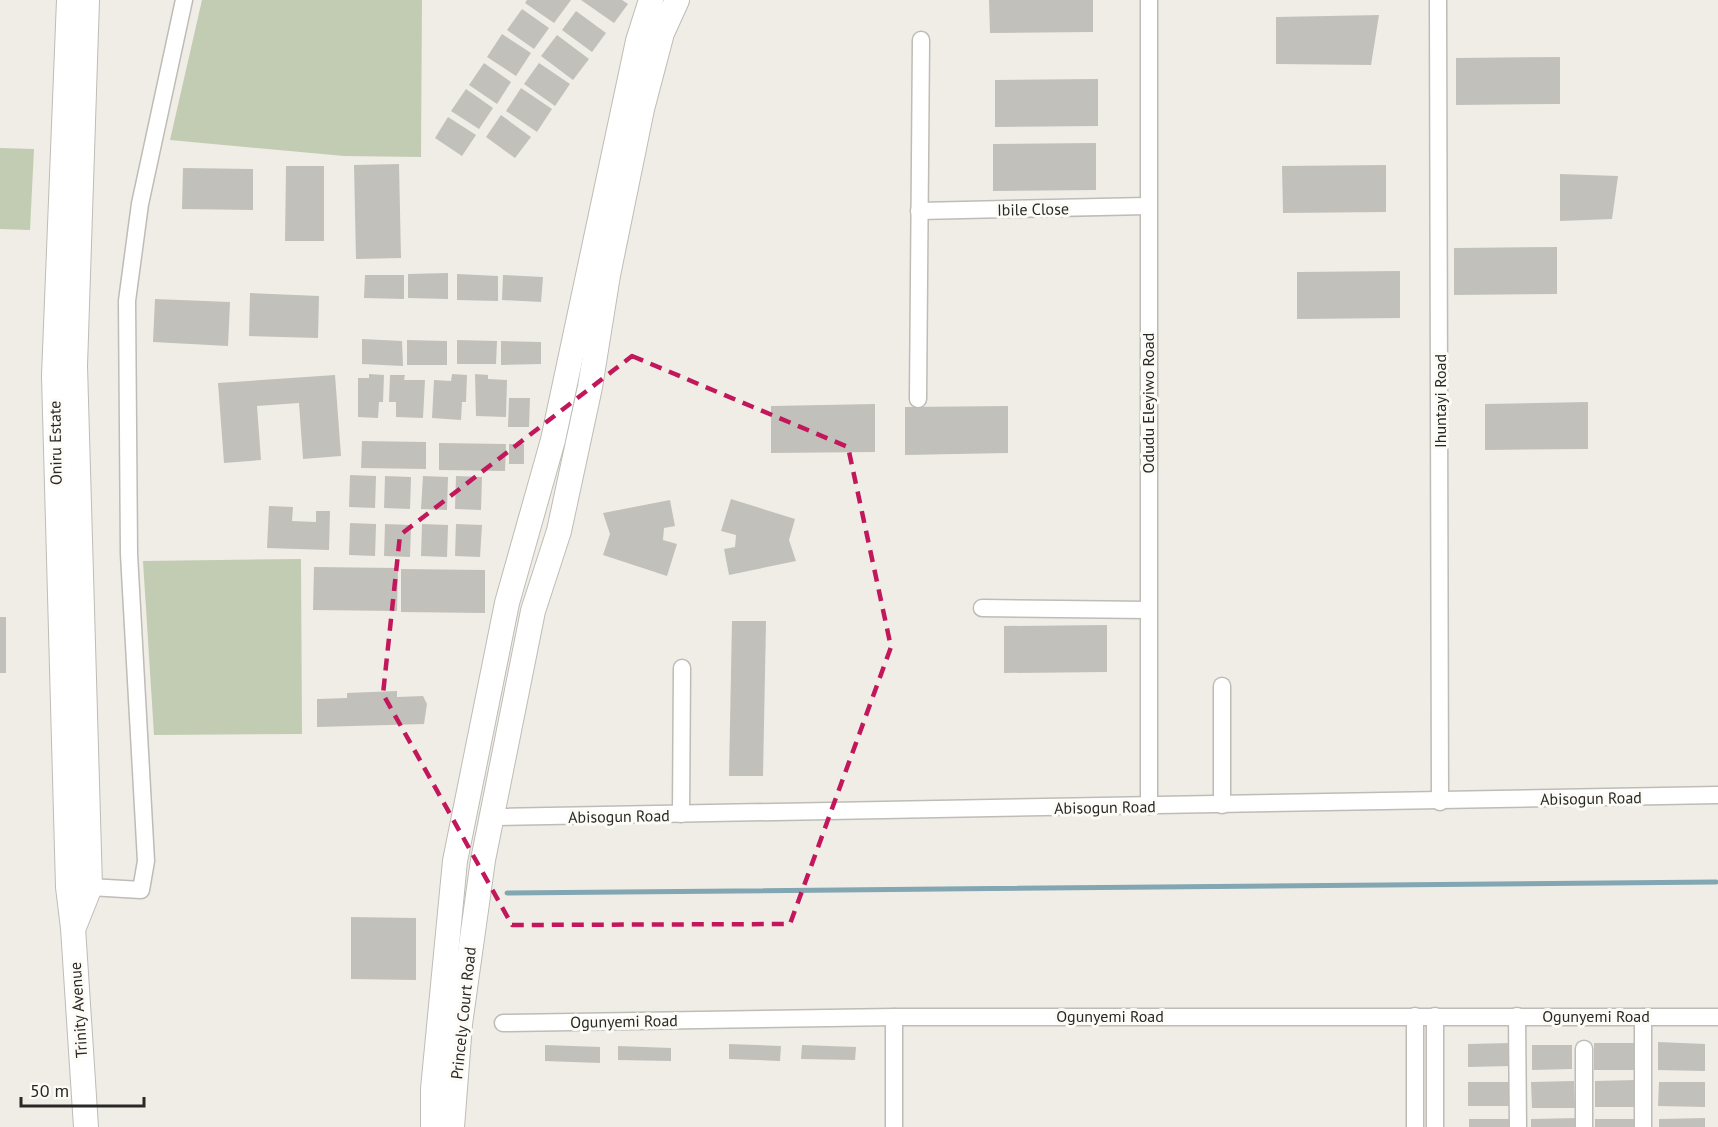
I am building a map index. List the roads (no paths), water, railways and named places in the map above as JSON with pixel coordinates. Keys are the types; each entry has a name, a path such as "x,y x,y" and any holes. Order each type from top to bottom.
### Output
{"street":[{"name":"Oniru Estate","path":"69,0 54,366 79,887"},
{"name":"Oniru Estate","path":"79,887 75,366 87,0"},
{"path":"79,887 141,890 147,850 129,554 127,301 140,204 184,0"},
{"path":"433,1127 433,1089 455,861 507,603 553,440 638,41 651,0"},
{"name":"Princely Court Road","path":"452,1127 460,1024 477,900 492,817 533,611 559,531 590,387 608,275 642,110 662,33 676,0"},
{"name":"Odudu Eleyiwo Road","path":"1149,0 1147,206 1149,806"},
{"name":"Ihuntayi Road","path":"1438,0 1440,802"},
{"path":"918,399 921,40"},
{"name":"Ibile Close","path":"919,211 1147,206"},
{"path":"507,603 533,611"},
{"path":"982,608 1148,610"},
{"path":"681,814 682,668"},
{"path":"1222,686 1222,805"},
{"name":"Abisogun Road","path":"492,817 1440,802 1718,795"},
{"name":"Trinity Avenue","path":"79,887 73,928 86,1127"},
{"path":"1415,1016 1415,1127"},
{"path":"1435,1016 1435,1127"},
{"path":"1517,1016 1518,1127"},
{"path":"894,1017 894,1127"},
{"name":"Ogunyemi Road","path":"503,1023 894,1017 1718,1017"},
{"path":"1643,1017 1643,1127"},
{"path":"1584,1049 1584,1127"}],"waterway":[{"path":"507,893 1716,882"}]}
